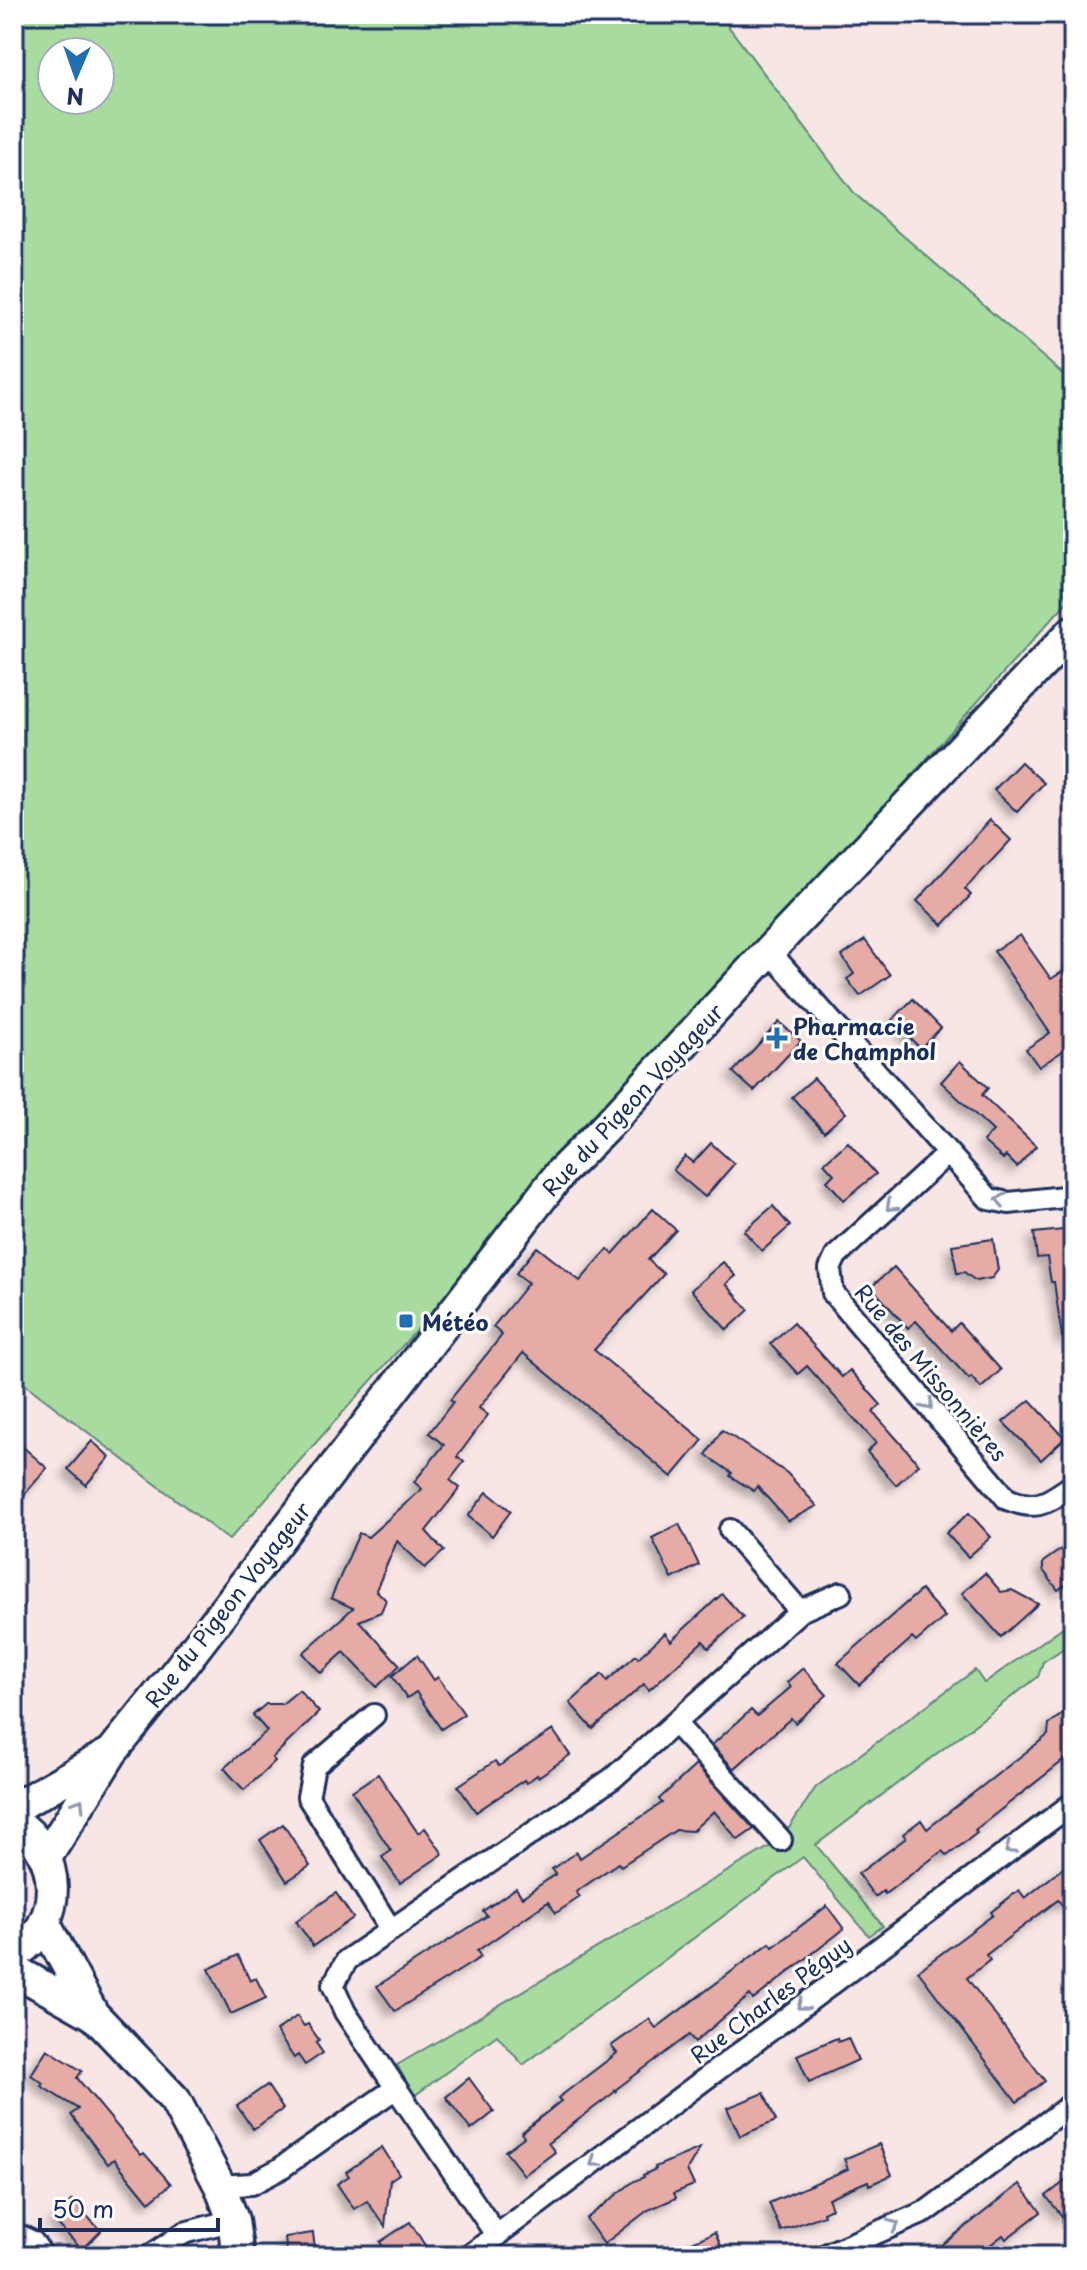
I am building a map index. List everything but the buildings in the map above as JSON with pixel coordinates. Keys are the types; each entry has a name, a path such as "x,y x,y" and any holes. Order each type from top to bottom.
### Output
{"main road":[{"name":"Rue du Pigeon Voyageur","path":"47,1856 112,1752 561,1172 1073,631"},
{"name":"Rue du Pigeon Voyageur","path":"14,1808 112,1752"},
{"path":"14,1822 28,1831 47,1856 54,1890 45,1924 26,1947 14,1954"},
{"path":"45,1924 93,2014 175,2100 220,2186 233,2220 238,2256"},
{"path":"14,1970 93,2014"}],"street":[{"path":"769,951 989,1199 1009,1203 1073,1196"},
{"name":"Rue des Missonnières","path":"948,1153 836,1256 830,1269 833,1293 1007,1499 1024,1506 1041,1505 1073,1485"},
{"path":"730,1530 800,1611"},
{"path":"497,2236 345,2012 333,1985 347,1960 613,1778 800,1611 841,1593"},
{"path":"374,1715 314,1766 308,1797 391,1930"},
{"path":"675,1723 781,1840"},
{"name":"Rue Charles Péguy","path":"469,2256 1073,1803"},
{"path":"220,2186 251,2184 278,2170 396,2088"},
{"path":"823,2256 927,2211 1073,2103"},
{"path":"150,2256 184,2233 233,2220"},
{"path":"14,2233 33,2242 43,2256"}],"green space":[{"path":"14,14 719,14 855,194 1073,383 1073,595 229,1540 18,1379 14,1381"},
{"path":"1073,1620 1073,1642 1043,1662 1038,1677 816,1845 883,1926 869,1936 803,1857 523,2065 497,2035 414,2096 397,2065 781,1840 816,1787 975,1670 984,1683"}],"place":[{"name":"Pharmacie de Champhol","path":"777,1038"},
{"name":"Météo","path":"406,1321"}]}
